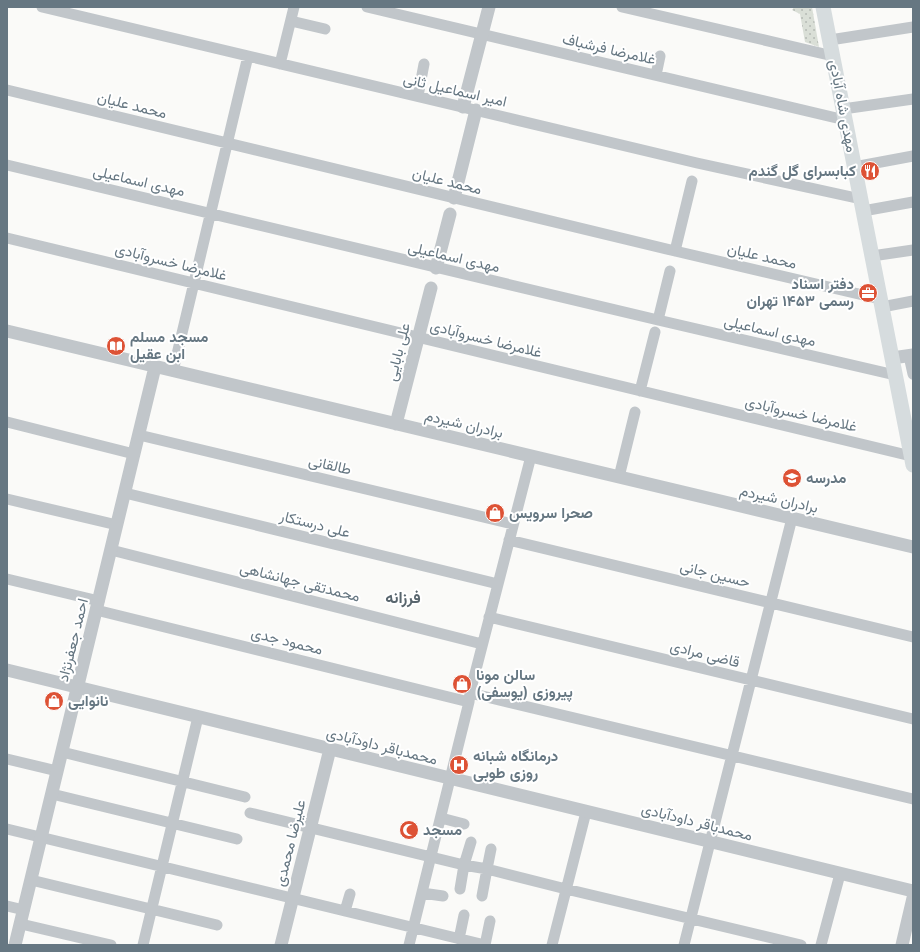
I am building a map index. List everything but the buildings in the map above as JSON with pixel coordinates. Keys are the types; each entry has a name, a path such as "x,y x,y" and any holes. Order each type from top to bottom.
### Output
{"main road":[{"name":"مهدی شاه آبادی","path":"823,7 895,375 908,415 912,460"}],"street":[{"name":"امیر اسماعیل ثانی","path":"42,7 696,163 862,205"},
{"path":"280,64 294,7"},
{"name":"غلامرضا فرشباف","path":"367,7 656,76 844,115"},
{"path":"464,107 489,7"},
{"path":"622,7 832,56"},
{"path":"291,21 325,29"},
{"path":"830,40 913,27"},
{"path":"173,371 248,56"},
{"path":"656,76 660,56"},
{"path":"418,96 424,64"},
{"name":"محمد علیان","path":"7,90 675,251 881,303"},
{"path":"844,115 913,99"},
{"path":"454,198 476,110"},
{"path":"854,167 913,156"},
{"name":"مهدی اسماعیلی","path":"7,165 436,268 895,375"},
{"path":"675,251 692,181"},
{"path":"862,205 913,202"},
{"path":"436,268 450,214"},
{"name":"غلامرضا خسروآبادی","path":"7,238 640,391 912,460"},
{"path":"872,256 913,250"},
{"path":"658,320 670,271"},
{"name":"علی بابایی","path":"396,424 431,288"},
{"path":"881,303 913,301"},
{"name":"برادران شیردم","path":"7,331 913,547"},
{"path":"640,391 655,332"},
{"path":"892,358 911,356 913,374"},
{"name":"احمد جعفرنژاد","path":"15,945 155,367"},
{"path":"619,477 635,412"},
{"path":"7,422 134,454"},
{"name":"طالقانی","path":"139,435 513,524"},
{"path":"409,945 482,644 531,456"},
{"name":"علی درستکار","path":"125,493 498,584"},
{"path":"7,498 117,525"},
{"path":"684,945 792,518"},
{"name":"حسین جانی","path":"509,540 913,637"},
{"name":"محمدتقی جهانشاهی","path":"111,550 482,644"},
{"name":"محمود جدی","path":"7,579 98,606 470,697 732,756 913,799"},
{"name":"قاضی مرادی","path":"489,617 913,719"},
{"name":"محمدباقر داودآبادی","path":"7,670 913,892"},
{"path":"143,945 198,717"},
{"name":"علیرضا محمدی","path":"281,945 330,749"},
{"path":"62,752 245,797"},
{"path":"7,758 57,771"},
{"path":"52,794 237,839"},
{"path":"552,945 586,812"},
{"path":"250,813 801,945"},
{"path":"441,818 464,824"},
{"path":"7,828 485,945 490,921"},
{"path":"460,889 464,865 471,842"},
{"path":"482,896 492,849"},
{"path":"821,945 840,874"},
{"path":"31,880 217,925"},
{"path":"422,893 443,896"},
{"path":"345,911 350,894"},
{"path":"902,945 913,898"},
{"path":"7,906 24,910"},
{"path":"459,939 464,915"},
{"path":"20,924 111,945"}],"shaded area":[{"path":"794,7 812,7 819,47 805,42 800,14 792,10"}],"place":[{"name":"کبابسرای گل گندم","path":"870,171"},
{"name":"دفتر اسناد رسمی ۱۴۵۳ تهران","path":"868,293"},
{"name":"مسجد مسلم ابن عقیل","path":"116,346"},
{"name":"مدرسه","path":"792,478"},
{"name":"صحرا سرویس","path":"495,513"},
{"name":"سالن مونا پیروزی (یوسفی)","path":"462,684"},
{"name":"نانوایی","path":"54,701"},
{"name":"درمانگاه شبانه روزی طوبی","path":"459,765"},
{"name":"مسجد","path":"409,830"}],"district":[{"name":"فرزانه","path":"403,597"}]}
